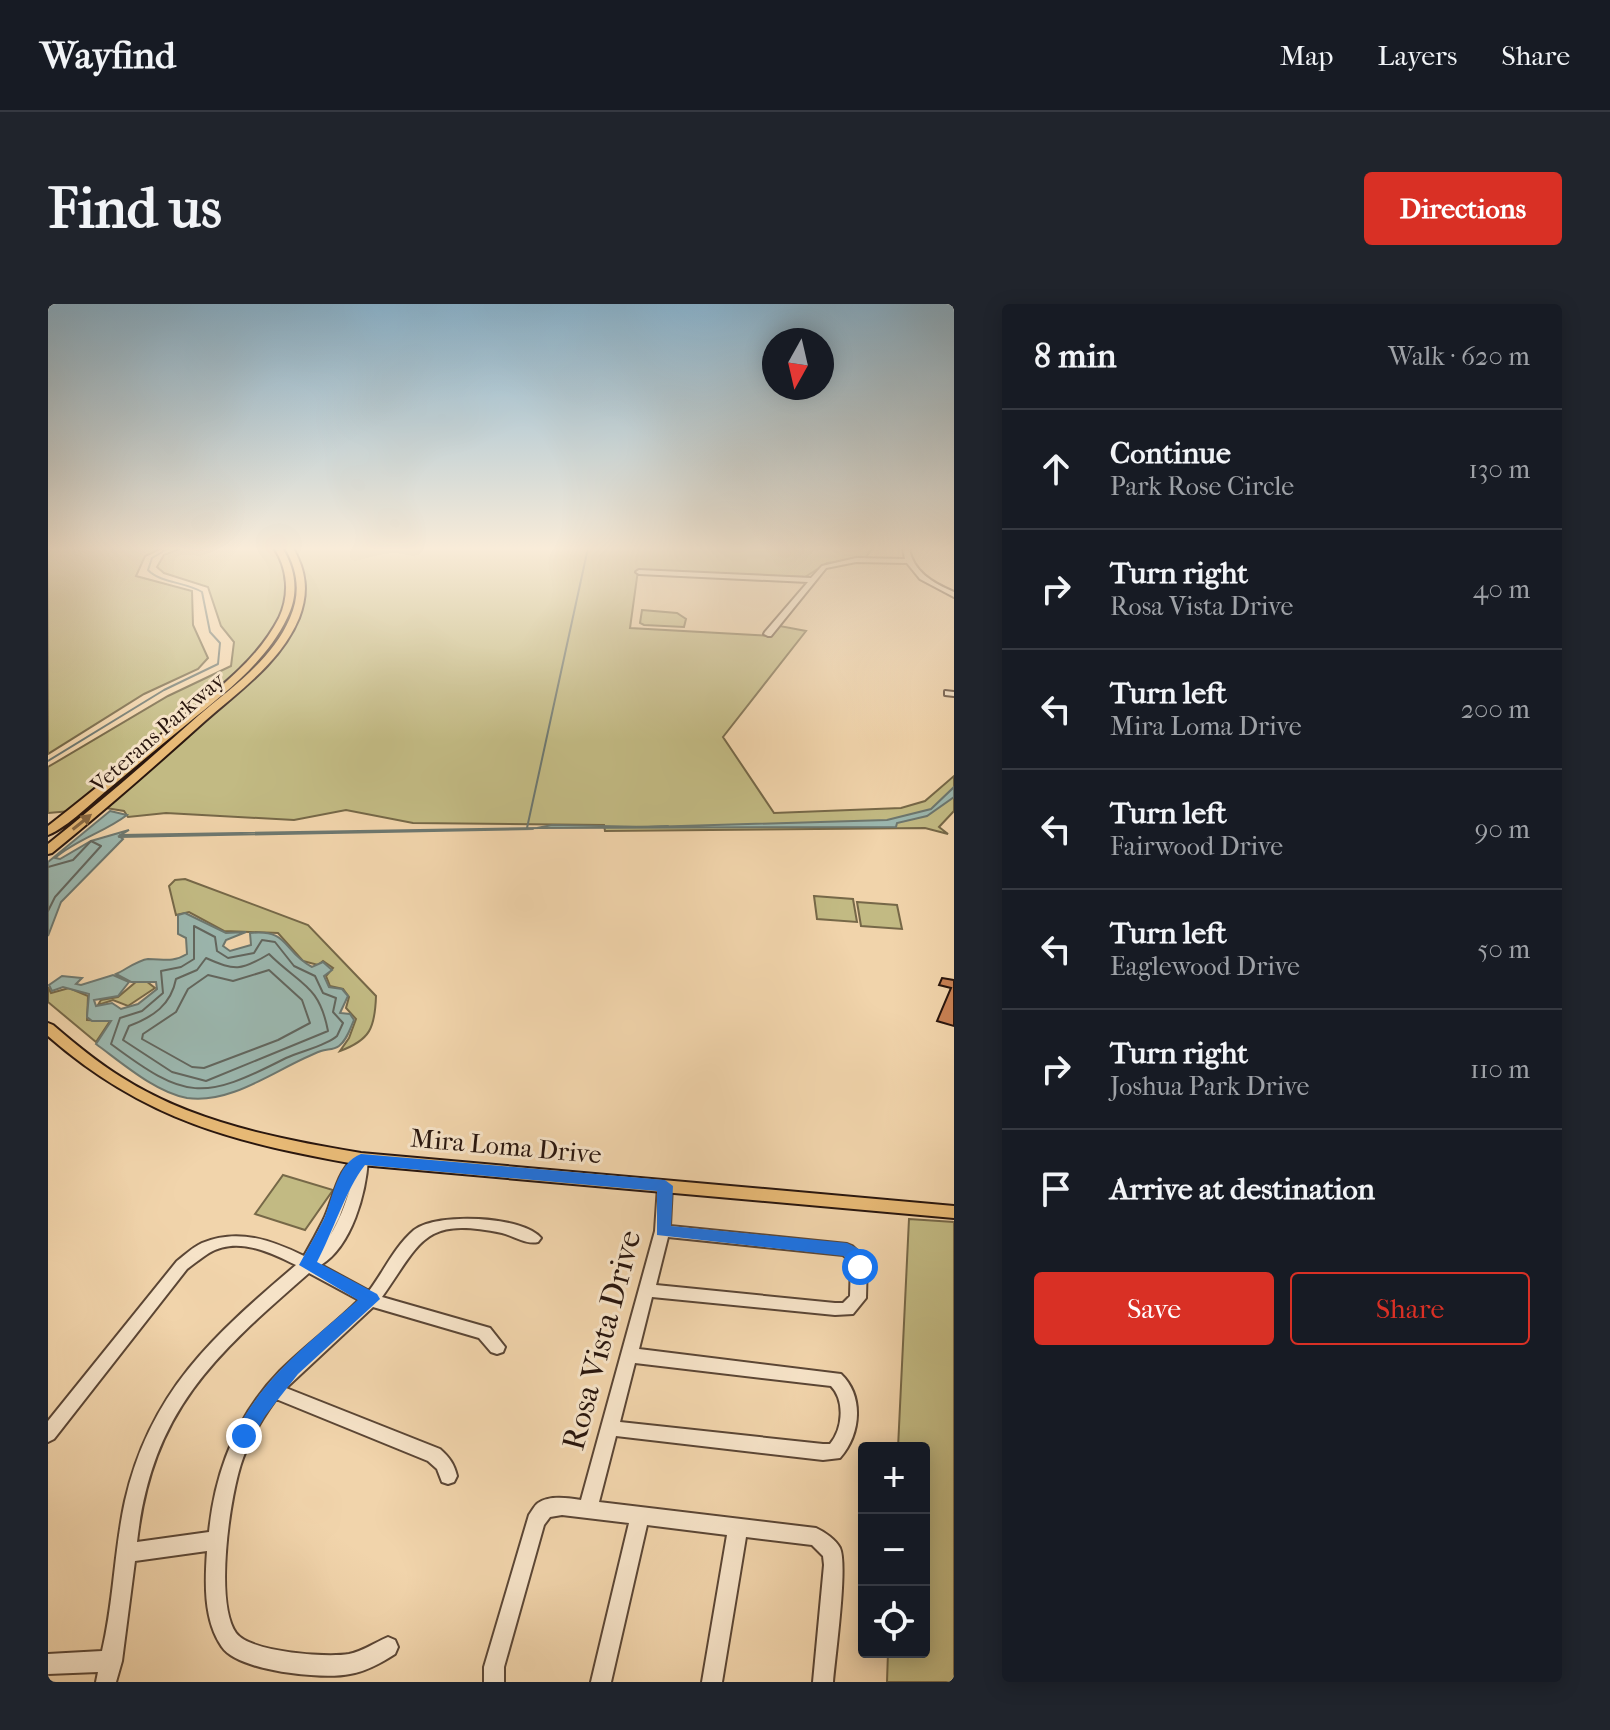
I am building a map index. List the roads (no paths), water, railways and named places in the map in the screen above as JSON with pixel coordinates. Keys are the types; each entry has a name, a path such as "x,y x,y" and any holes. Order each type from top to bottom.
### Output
{"main road":[{"name":"Veterans Parkway","path":"48,832 226,686 273,635 285,612"},
{"name":"Veterans Parkway","path":"48,850 239,688 286,636 297,612"},
{"name":"Mira Loma Drive","path":"48,1028 75,1054 142,1098 197,1121 272,1143 361,1159 954,1212"},
{"name":"Mira Loma Drive","path":"48,1043 75,1054"}],"street":[{"path":"768,634 786,612"},
{"path":"106,1682 112,1661 128,1523 146,1456 178,1395 219,1342 327,1251 346,1220 360,1179 361,1159"},
{"name":"Rosa Vista Drive","path":"588,1509 662,1231 665,1186"},
{"path":"388,1647 352,1666 275,1660 236,1648 226,1637 217,1607 219,1540 221,1511 232,1462 258,1410 273,1390 291,1369 371,1299 418,1233 428,1228 460,1224 514,1230 533,1238"},
{"path":"645,1290 835,1309 847,1309 858,1298 859,1260 847,1250 662,1231"},
{"path":"48,1434 182,1265 200,1249 217,1241 247,1239 307,1265 371,1299 484,1333 497,1347"},
{"path":"609,1428 823,1452 834,1452 845,1437 848,1398 842,1384 835,1379 629,1355"},
{"path":"273,1390 434,1455 445,1465 448,1476"},
{"path":"494,1682 494,1667 536,1521 545,1509 562,1506 808,1533 826,1544 834,1565 823,1682"},
{"path":"601,1682 640,1515"},
{"path":"712,1682 738,1526"},
{"path":"125,1553 219,1540"},
{"path":"48,1664 112,1661"}],"water":[{"path":"954,787 954,797 927,816 897,823 896,827 537,828 552,825 648,827 887,820 931,809"},
{"path":"110,811 127,815 55,858 60,859 91,841 129,830 119,836 123,839 61,902 48,936 48,862"},
{"path":"185,913 226,933 246,932 226,940 223,946 230,951 251,945 250,933 272,934 312,967 323,962 332,970 324,976 329,987 342,989 348,996 340,1013 350,1014 354,1020 344,1041 256,1083 222,1096 204,1099 187,1098 163,1090 96,1044 111,1021 92,1021 87,1017 89,994 63,987 52,991 49,985 62,976 82,978 76,984 81,985 113,975 129,982 118,996 94,1000 96,1006 112,1003 121,1009 138,1004 157,989 156,982 131,982 116,974 144,960 172,960 187,954 186,938 178,934 178,915"}],"waterway":[{"path":"48,761 164,690 218,664 220,643 210,632 206,612"},
{"path":"527,828 574,612"},
{"path":"636,827 668,826"},
{"path":"120,835 540,828"},
{"path":"119,837 533,829"}]}
